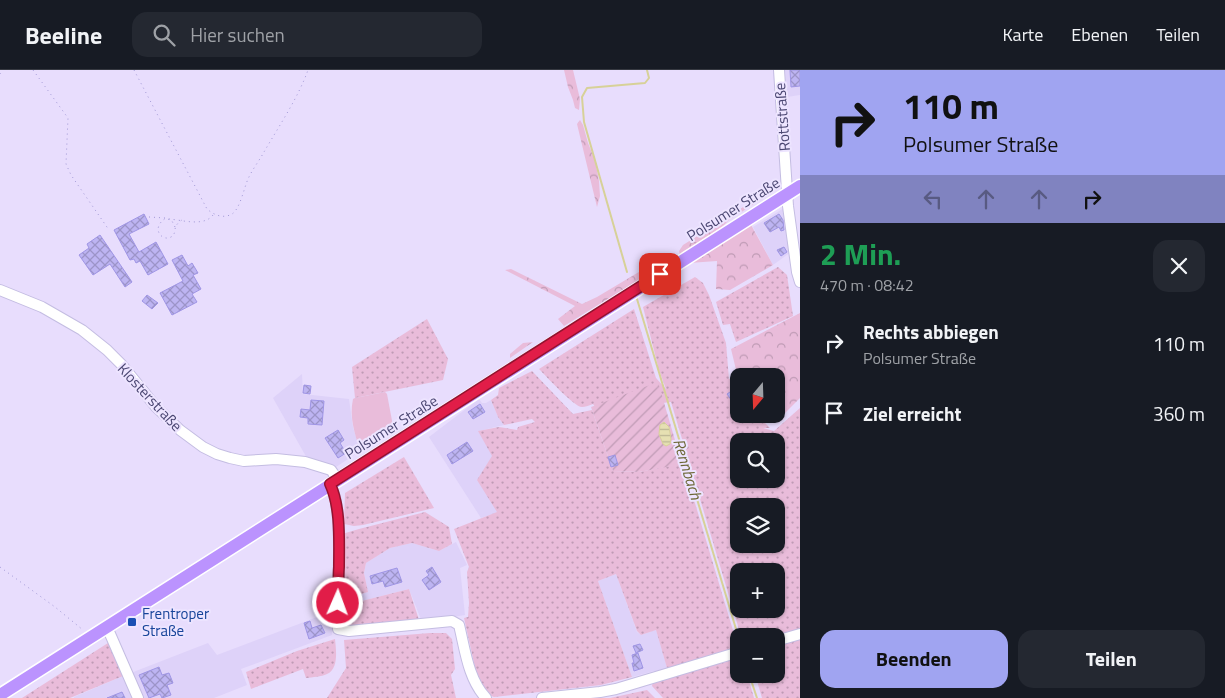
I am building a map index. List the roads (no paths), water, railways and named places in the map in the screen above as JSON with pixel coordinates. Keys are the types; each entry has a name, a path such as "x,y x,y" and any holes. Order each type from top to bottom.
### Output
{"main road":[{"name":"Polsumer Straße","path":"0,695 800,186"}],"street":[{"name":"Rottstraße","path":"779,70 788,194 797,272 800,282"},
{"name":"Klosterstraße","path":"0,290 42,307 82,330 107,350 122,365 150,400 174,424 202,447 217,454 244,461 276,459 305,462 331,470 334,482"},
{"path":"334,482 338,527 336,618 338,629 349,631 452,620 458,625 472,677 486,698"},
{"path":"107,627 138,698"},
{"path":"785,638 800,634"},
{"path":"542,698 616,689 730,655"}],"waterway":[{"name":"Rennbach","path":"627,272 584,122 582,97 587,88 645,83 649,78 647,70"},
{"name":"Rennbach","path":"637,299 736,628"},
{"name":"Rennbach","path":"752,683 757,698"}],"place":[{"name":"Frentroper Straße","path":"132,622"}]}
